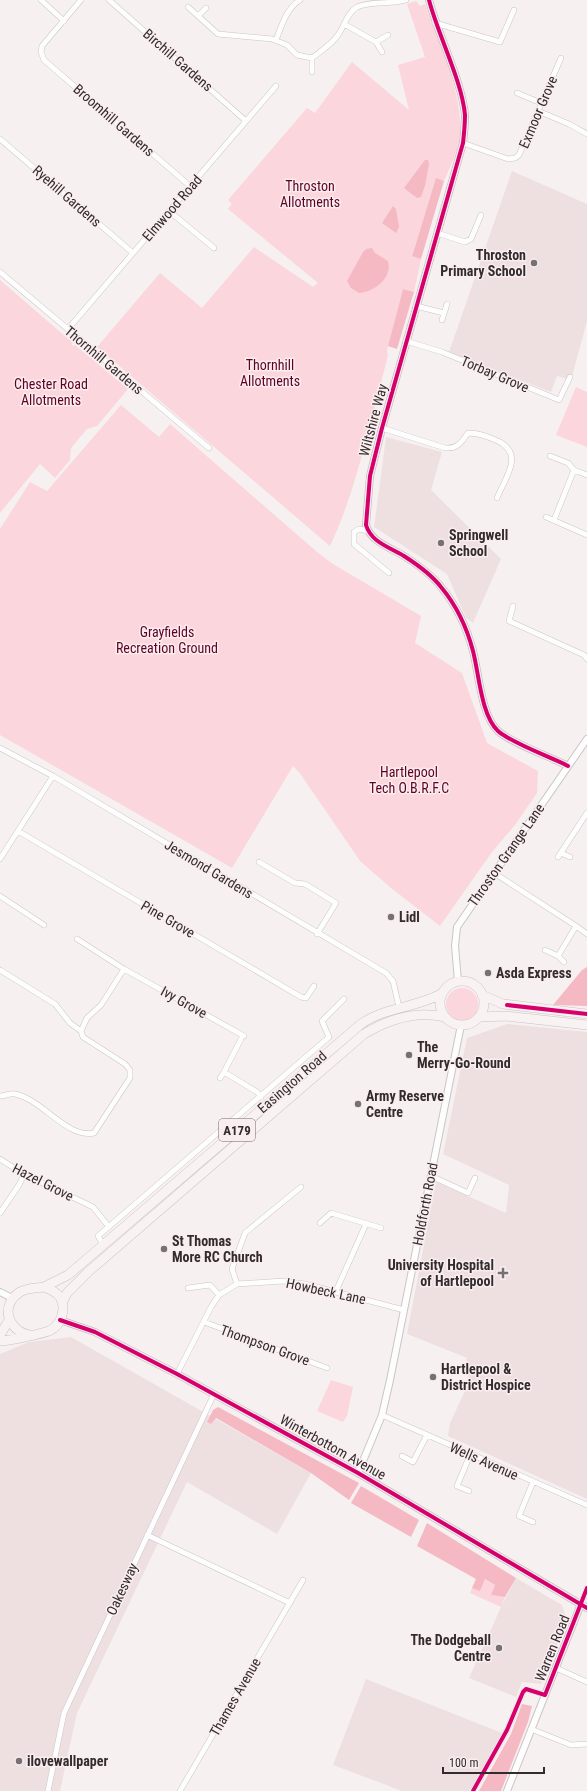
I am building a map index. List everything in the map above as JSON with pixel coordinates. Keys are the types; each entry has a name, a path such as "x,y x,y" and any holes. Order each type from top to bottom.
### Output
{"highway":[{"name":"Easington Road","path":"44,1287 68,1275 281,1091 368,1019 399,1007 428,1001 441,994 451,983 458,981"},
{"path":"458,981 470,982 480,990 482,995 483,1010 479,1017 474,1021 461,1025"},
{"path":"441,994 439,1002 440,1010 444,1017"},
{"path":"482,995 503,1004 587,1014"},
{"name":"Easington Road","path":"62,1303 66,1293 76,1283 364,1034 380,1025 397,1019 426,1013 444,1017 449,1021 461,1025"},
{"path":"479,1017 506,1016 587,1025"},
{"path":"281,1091 288,1100"},
{"path":"44,1287 60,1296 62,1303"},
{"name":"A179","path":"12,1298 22,1291 44,1287"},
{"path":"12,1298 8,1308 9,1320 21,1333 29,1335"},
{"name":"A179","path":"60,1320 63,1310 62,1303"},
{"path":"0,1335 9,1320"},
{"path":"0,1341 49,1331 60,1320"}],"street":[{"path":"40,0 64,21 81,0"},
{"name":"Birchill Gardens","path":"109,0 246,120"},
{"path":"312,72 312,58 337,36 346,18 357,7 375,1 399,2 406,0"},
{"name":"Wiltshire Way","path":"368,531 366,525 370,476 406,341 463,143 464,115 458,86 428,0"},
{"path":"276,40 288,11 298,1"},
{"path":"188,7 218,34 276,40 287,45 297,55 312,58"},
{"path":"198,16 206,8"},
{"path":"435,23 500,42 514,10"},
{"name":"Broomhill Gardens","path":"64,21 42,46 41,52 44,60 190,186"},
{"path":"344,24 376,42 382,52"},
{"path":"376,42 388,35"},
{"name":"Exmoor Grove","path":"463,143 508,159 515,158 519,155 561,58"},
{"name":"Elmwood Road","path":"68,329 276,86"},
{"path":"517,93 541,103"},
{"path":"538,111 569,124 587,134"},
{"name":"Ryehill Gardens","path":"0,139 133,253"},
{"path":"169,211 214,248"},
{"path":"437,233 465,242 471,239 481,215"},
{"name":"Thornhill Gardens","path":"0,272 209,448"},
{"path":"442,320 446,304"},
{"path":"416,306 444,313"},
{"name":"Torbay Grove","path":"406,341 442,352 559,400 570,377"},
{"path":"382,428 445,448 453,448 461,444 468,433 483,434 507,446 513,457 512,464 497,498"},
{"path":"550,456 568,463 574,470 587,475"},
{"path":"554,520 574,470"},
{"path":"546,517 587,535"},
{"path":"390,573 354,544 354,532 359,529 368,531 374,539 404,556 433,577 452,602 470,641 486,713 494,726 508,738 568,766"},
{"path":"513,606 509,621 584,656 587,659"},
{"name":"Throston Grange Lane","path":"458,981 455,946 457,927 587,739"},
{"name":"Jesmond Gardens","path":"0,748 53,776 317,934 386,973 393,981 399,1007"},
{"path":"0,859 53,776"},
{"path":"570,858 559,855 587,813"},
{"name":"Pine Grove","path":"18,831 301,997 306,998 314,986"},
{"path":"259,862 295,883 305,884 336,903 317,934"},
{"path":"494,873 587,934"},
{"path":"0,896 44,924"},
{"path":"558,956 576,926"},
{"name":"Ivy Grove","path":"77,939 124,969 243,1037 224,1072"},
{"path":"545,950 558,956 564,962"},
{"path":"81,1031 87,1018 101,1005 124,969"},
{"path":"0,970 55,1004 70,1023 81,1031 83,1037 125,1064 130,1070 130,1078 94,1133 86,1135 33,1102 15,1094 0,1096"},
{"name":"Easington Road","path":"104,1245 98,1236 330,1037 328,1030 322,1021 344,999"},
{"name":"Holdforth Road","path":"358,1473 382,1415 432,1176 461,1025"},
{"path":"324,1042 330,1042 341,1055"},
{"path":"220,1078 224,1072 257,1092 261,1097"},
{"name":"Hazel Grove","path":"0,1159 24,1174 93,1207 109,1226"},
{"path":"0,1213 19,1186 24,1174"},
{"path":"432,1176 468,1193 474,1178"},
{"path":"237,1284 232,1269 245,1233 301,1187"},
{"path":"320,1222 331,1213 381,1228"},
{"path":"336,1291 366,1224"},
{"path":"104,1245 110,1253"},
{"name":"Howbeck Lane","path":"177,1374 219,1295 237,1284 283,1281 305,1284 404,1310"},
{"path":"188,1288 210,1285 219,1295"},
{"path":"0,1292 12,1298"},
{"name":"Winterbottom Avenue","path":"60,1320 101,1334 214,1394 358,1473 584,1606"},
{"name":"Thompson Grove","path":"204,1322 327,1368"},
{"name":"Oakesway","path":"48,1791 64,1713 214,1394"},
{"name":"Wells Avenue","path":"382,1415 587,1505"},
{"path":"402,1456 413,1462 427,1435"},
{"path":"469,1491 457,1486 470,1454"},
{"path":"533,1482 519,1516 533,1522"},
{"path":"148,1535 290,1602"},
{"name":"Thames Avenue","path":"180,1791 303,1580"},
{"name":"Warren Road","path":"507,1791 556,1668 584,1606 587,1588"},
{"path":"556,1668 587,1682"},
{"path":"473,1791 507,1730 526,1689 545,1695"},
{"path":"531,1729 571,1745 587,1744"}],"shaded area":[{"path":"425,160 428,160 429,164 425,186 421,197 417,198 404,188"},
{"name":"Throston Primary School","path":"512,171 587,204 587,321 571,380 557,376 551,392 449,352"},
{"path":"436,178 444,181 421,259 412,256"},
{"path":"393,206 396,209 399,227 396,233 382,223"},
{"path":"372,248 375,253 388,261 388,273 376,287 359,293 351,288 347,281 363,252 366,249"},
{"path":"403,289 414,292 397,349 388,346"},
{"name":"Springwell School","path":"386,437 442,452 431,490 501,559 473,623 466,618 447,574 374,527"},
{"path":"587,967 587,1006 553,1005 582,970"},
{"name":"University Hospital of Hartlepool","path":"507,1024 587,1032 587,1499 448,1436 450,1423 470,1380 463,1368 467,1358 407,1334 436,1182 506,1213 509,1185 443,1154 467,1038"},
{"path":"71,1337 311,1473 277,1534 187,1482 77,1713 60,1791 0,1791 0,1354 29,1342"},
{"path":"218,1407 359,1483 349,1500 311,1473 216,1418 211,1424 207,1422 213,1410"},
{"path":"361,1486 419,1520 411,1537 351,1503"},
{"path":"427,1523 516,1578 505,1597 491,1595 495,1585 485,1579 480,1591 472,1588 476,1579 417,1546"},
{"path":"516,1578 562,1605 567,1621 541,1684 522,1682 516,1697 469,1678 501,1607"},
{"path":"366,1679 502,1733 472,1791 402,1791 333,1765"},
{"path":"522,1704 532,1706 528,1722 501,1791 479,1791 511,1734"}],"green space":[{"path":"416,1 420,6 425,4 451,75 459,113 460,130 458,147 444,181 436,179 412,255 421,259 414,292 403,289 361,460 347,504 330,546 97,347 160,273 202,308 254,247 313,287 318,283 228,209 232,204 228,200 307,108 315,113 352,62 409,110 398,65 425,57 407,4"},
{"name":"Chester Road Allotments","path":"0,280 73,343 71,344 73,346 75,345 128,389 97,426 87,429 71,448 70,460 55,478 40,464 0,513"},
{"path":"576,387 587,392 587,447 556,435"},
{"name":"Grayfields Recreation Ground","path":"121,405 159,437 170,424 317,552 333,564 421,616 415,643 462,673 487,743 538,771 537,793 515,825 492,852 440,926 391,888 360,861 299,772 293,766 232,868 0,735 0,529 30,482 47,491"},
{"path":"459,988 465,988 474,992 478,1004 474,1016 465,1020 459,1020 450,1016 446,1007 446,1001 450,992"},
{"path":"331,1380 353,1387 347,1416 343,1422 317,1411"},
{"path":"485,1579 495,1585 491,1595 505,1597 501,1607 470,1593 472,1588 480,1590"}],"cycle path":[{"path":"429,0 455,73 463,102 465,115 463,143 382,428 370,476 366,525 368,531 376,540 404,556 429,574 451,601 471,642 481,694 492,724 504,736 568,766"},
{"path":"507,1005 587,1014"},
{"path":"60,1320 95,1332 177,1374 358,1473 587,1608"},
{"path":"473,1791 507,1730 523,1692 526,1689 545,1695 587,1588"}],"place":[{"name":"Throston Primary School","path":"534,263"},
{"name":"Springwell School","path":"441,543"},
{"name":"Lidl","path":"391,917"},
{"name":"Asda Express","path":"488,973"},
{"name":"The Merry-Go-Round","path":"409,1055"},
{"name":"Army Reserve Centre","path":"358,1104"},
{"name":"St Thomas More RC Church","path":"164,1249"},
{"name":"University Hospital of Hartlepool","path":"503,1273"},
{"name":"Hartlepool & District Hospice","path":"433,1377"},
{"name":"The Dodgeball Centre","path":"499,1648"},
{"name":"ilovewallpaper","path":"19,1761"}],"park label":[{"name":"Throston Allotments","path":"310,194"},
{"name":"Thornhill Allotments","path":"270,374"},
{"name":"Hartlepool Tech O.B.R.F.C","path":"409,780"}]}
